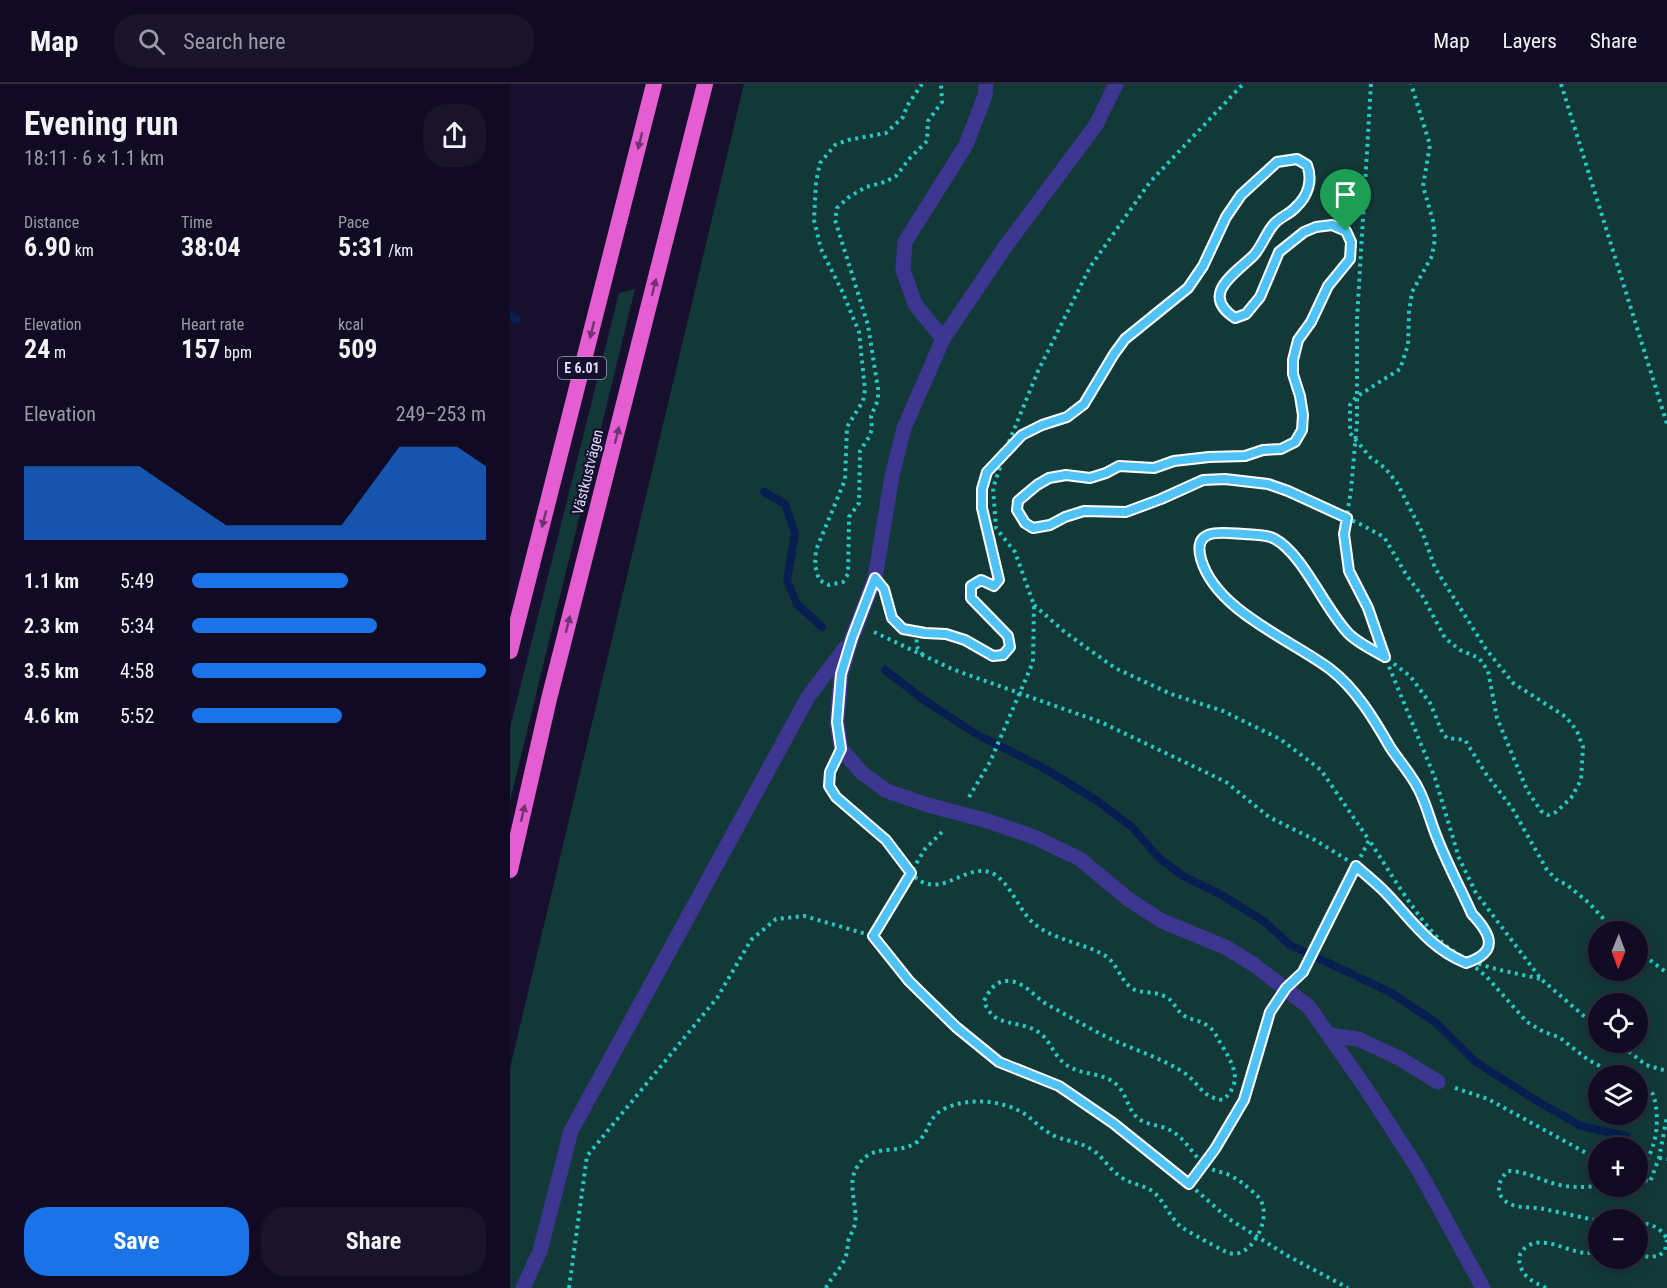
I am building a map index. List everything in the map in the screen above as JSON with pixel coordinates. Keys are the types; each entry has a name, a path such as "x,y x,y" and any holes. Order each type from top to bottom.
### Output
{"highway":[{"name":"Västkustvägen","path":"510,651 654,84"},
{"name":"Västkustvägen","path":"510,870 549,699 705,84"}],"lane":[{"path":"943,339 915,304 903,270 905,242 966,145 985,96 986,84"},
{"path":"1116,84 1096,125 1005,247 943,339 904,428 892,476 875,578 841,674 837,722 841,749 862,773 887,791 928,806 1034,837 1080,859 1128,899 1162,921 1225,947 1253,964 1309,1007 1418,1169 1483,1288"},
{"path":"523,1288 540,1251 571,1131 808,698 855,631"},
{"path":"1329,1035 1358,1039 1399,1058 1438,1082"}],"path":[{"path":"922,84 907,106 903,117 886,133 848,140 835,145 820,163 816,182 814,220 821,249 859,332 865,390 859,408 847,427 845,480 816,550 815,565 819,580 829,585 843,582 848,574 849,517 859,503 860,450 872,429 871,416 878,400 868,325 835,220 837,208 849,197 866,187 885,182 896,176 922,147 927,141 928,121 942,102 941,84"},
{"path":"873,936 925,849 959,814 990,762 1008,725 1033,662 1034,605 1016,552 996,528 993,488 1038,370 1090,267 1150,182 1243,84"},
{"path":"1371,84 1357,318 1355,439 1344,534 1349,571 1368,608 1385,657 1436,778 1459,858 1476,893 1542,979 1588,1019"},
{"path":"875,578 884,589 892,618 903,629 946,634 965,640 993,656 1003,655 1010,647 1008,636 971,598 971,586 981,580 994,586 999,580 982,508 982,489 987,472 1022,435 1042,425 1067,417 1084,404 1125,339 1188,288 1203,266 1226,217 1241,195 1277,162 1297,159 1307,165 1311,174 1310,186 1298,206 1275,224 1255,254 1230,275 1220,291 1219,302 1225,312 1235,318 1246,314 1260,297 1279,252 1304,232 1316,227 1332,225 1346,231 1351,242 1350,259 1328,286 1311,322 1298,340 1293,360 1293,374 1303,415 1302,430 1295,442 1281,449 1263,450 1245,456 1174,461 1154,468 1119,466 1090,478 1066,475 1049,478 1018,501 1017,510 1025,523 1033,528 1050,525 1084,511 1126,512 1203,480 1225,479 1268,484 1288,491 1384,537 1407,576 1423,597 1445,638 1460,650 1479,658 1488,671 1497,718 1527,790 1541,811 1548,815 1556,812 1570,798 1581,780 1583,747 1577,731 1566,717 1513,683 1486,649 1435,568 1423,534 1397,483 1370,457 1350,433 1350,405 1356,397 1400,369 1408,345 1412,292 1432,256 1435,239 1433,221 1423,186 1430,145 1411,84"},
{"path":"1561,84 1667,424"},
{"path":"1466,963 1480,958 1488,951 1490,943 1479,921 1472,914 1417,785 1395,756 1369,711 1346,683 1329,669 1265,628 1232,602 1215,585 1201,558 1200,549 1204,537 1220,532 1262,536 1278,541 1294,558 1350,635 1410,676 1430,703 1443,734 1448,738 1465,740 1470,746 1486,774 1512,808 1547,870 1558,881 1566,884 1589,903 1606,921"},
{"path":"1034,605 1066,633 1114,668 1171,694 1223,711 1280,739 1321,770 1429,928 1452,951 1488,966 1542,979"},
{"path":"855,631 924,656 952,669 1103,723 1226,782 1269,816 1315,840 1356,866 1447,955 1476,968 1486,976 1527,1022 1544,1032 1559,1037 1598,1065"},
{"path":"924,656 916,646 917,638 925,633"},
{"path":"826,1288 845,1258 849,1238 855,1224 854,1172 860,1162 868,1154 878,1150 904,1149 914,1144 922,1138 932,1117 943,1109 968,1102 988,1101 1010,1106 1041,1128 1058,1137 1077,1142 1095,1152 1123,1179 1150,1189 1180,1227 1223,1251 1233,1254 1242,1251 1257,1237 1263,1222 1264,1208 1258,1196 1229,1174 1214,1172 1204,1164 1184,1140 1168,1129 1140,1121 1131,1110 1120,1088 1109,1078 1073,1069 1063,1062 1042,1035 1027,1026 995,1018 987,1011 984,1000 988,991 996,983 1007,981 1019,984 1033,992 1047,1005 1109,1038 1170,1065 1193,1080 1203,1093 1212,1099 1223,1100 1232,1092 1235,1081 1234,1068 1210,1027 1180,1013 1173,1000 1162,994 1136,990 1126,984 1107,956 1059,938 1037,926 1024,914 1002,880 991,873 966,874 941,884 929,884 919,880 886,840 836,797 829,786 830,772 841,749"},
{"path":"1189,1184 1244,1100 1270,1012 1286,988 1303,972 1370,840"},
{"path":"569,1288 587,1156 717,998 751,940 776,919 804,916 873,936 909,981 956,1027 999,1062 1059,1086 1113,1123 1229,1219 1348,1288"},
{"path":"1648,959 1667,973"},
{"path":"1631,1053 1646,1065 1667,1071"},
{"path":"1438,1082 1488,1099 1588,1154"},
{"path":"1648,1091 1653,1094 1657,1108 1651,1152 1648,1157"},
{"path":"1648,1181 1650,1182 1659,1158 1667,1116"},
{"path":"1659,1158 1667,1159"},
{"path":"1588,1187 1559,1185 1520,1171 1508,1171 1500,1178 1498,1189 1502,1198 1515,1206 1540,1208 1588,1219"},
{"path":"1648,1225 1662,1231 1667,1240 1665,1250 1659,1256 1648,1257"},
{"path":"1546,1288 1529,1280 1522,1270 1519,1258 1522,1250 1530,1244 1547,1242 1588,1253"}],"green space":[{"path":"744,84 1667,84 1667,1288 510,1288 510,1068"},
{"path":"635,289 510,801 510,728 619,293"}],"waterway":[{"path":"510,315 517,320"},
{"path":"764,492 785,504 795,533 787,581 797,604 822,627"},
{"path":"885,670 924,700 976,734 1042,767 1096,800 1132,827 1158,857 1183,876 1220,894 1265,922 1290,945 1390,992 1435,1022 1476,1062 1537,1101 1581,1126 1626,1136"}],"route":[{"path":"1297,159 1307,165 1311,174 1310,186 1298,206 1275,224 1255,254 1230,275 1220,291 1219,302 1225,312 1235,318 1246,314 1260,297 1279,252 1304,232 1316,227 1332,225 1346,231 1351,242 1350,259 1328,286 1311,322 1298,340 1293,360 1293,374 1303,415 1302,430 1295,442 1281,449 1263,450 1245,456 1174,461 1154,468 1119,466 1090,478 1066,475 1049,478 1018,501 1017,510 1025,523 1033,528 1050,525 1084,511 1126,512 1203,480 1225,479 1268,484 1347,518 1344,534 1349,571 1368,608 1385,657 1350,635 1287,549 1273,538 1214,532 1204,537 1201,542 1201,558 1215,585 1232,602 1265,628 1329,669 1346,683 1369,711 1395,756 1417,785 1472,914 1479,921 1490,943 1488,951 1480,958 1466,963 1447,955 1356,866 1303,972 1286,988 1270,1012 1254,1059 1244,1100 1215,1149 1189,1184 1113,1123 1059,1086 999,1062 956,1027 909,981 873,936 911,873 886,840 836,797 829,786 830,772 841,749 837,722 841,674 875,578 884,589 892,618 903,629 946,634 965,640 993,656 1003,655 1010,647 1008,636 971,598 971,586 981,580 994,586 999,580 982,508 982,489 987,472 1022,435 1042,425 1067,417 1084,404 1125,339 1188,288 1203,266 1226,217 1241,195 1277,162 1297,159"}]}
